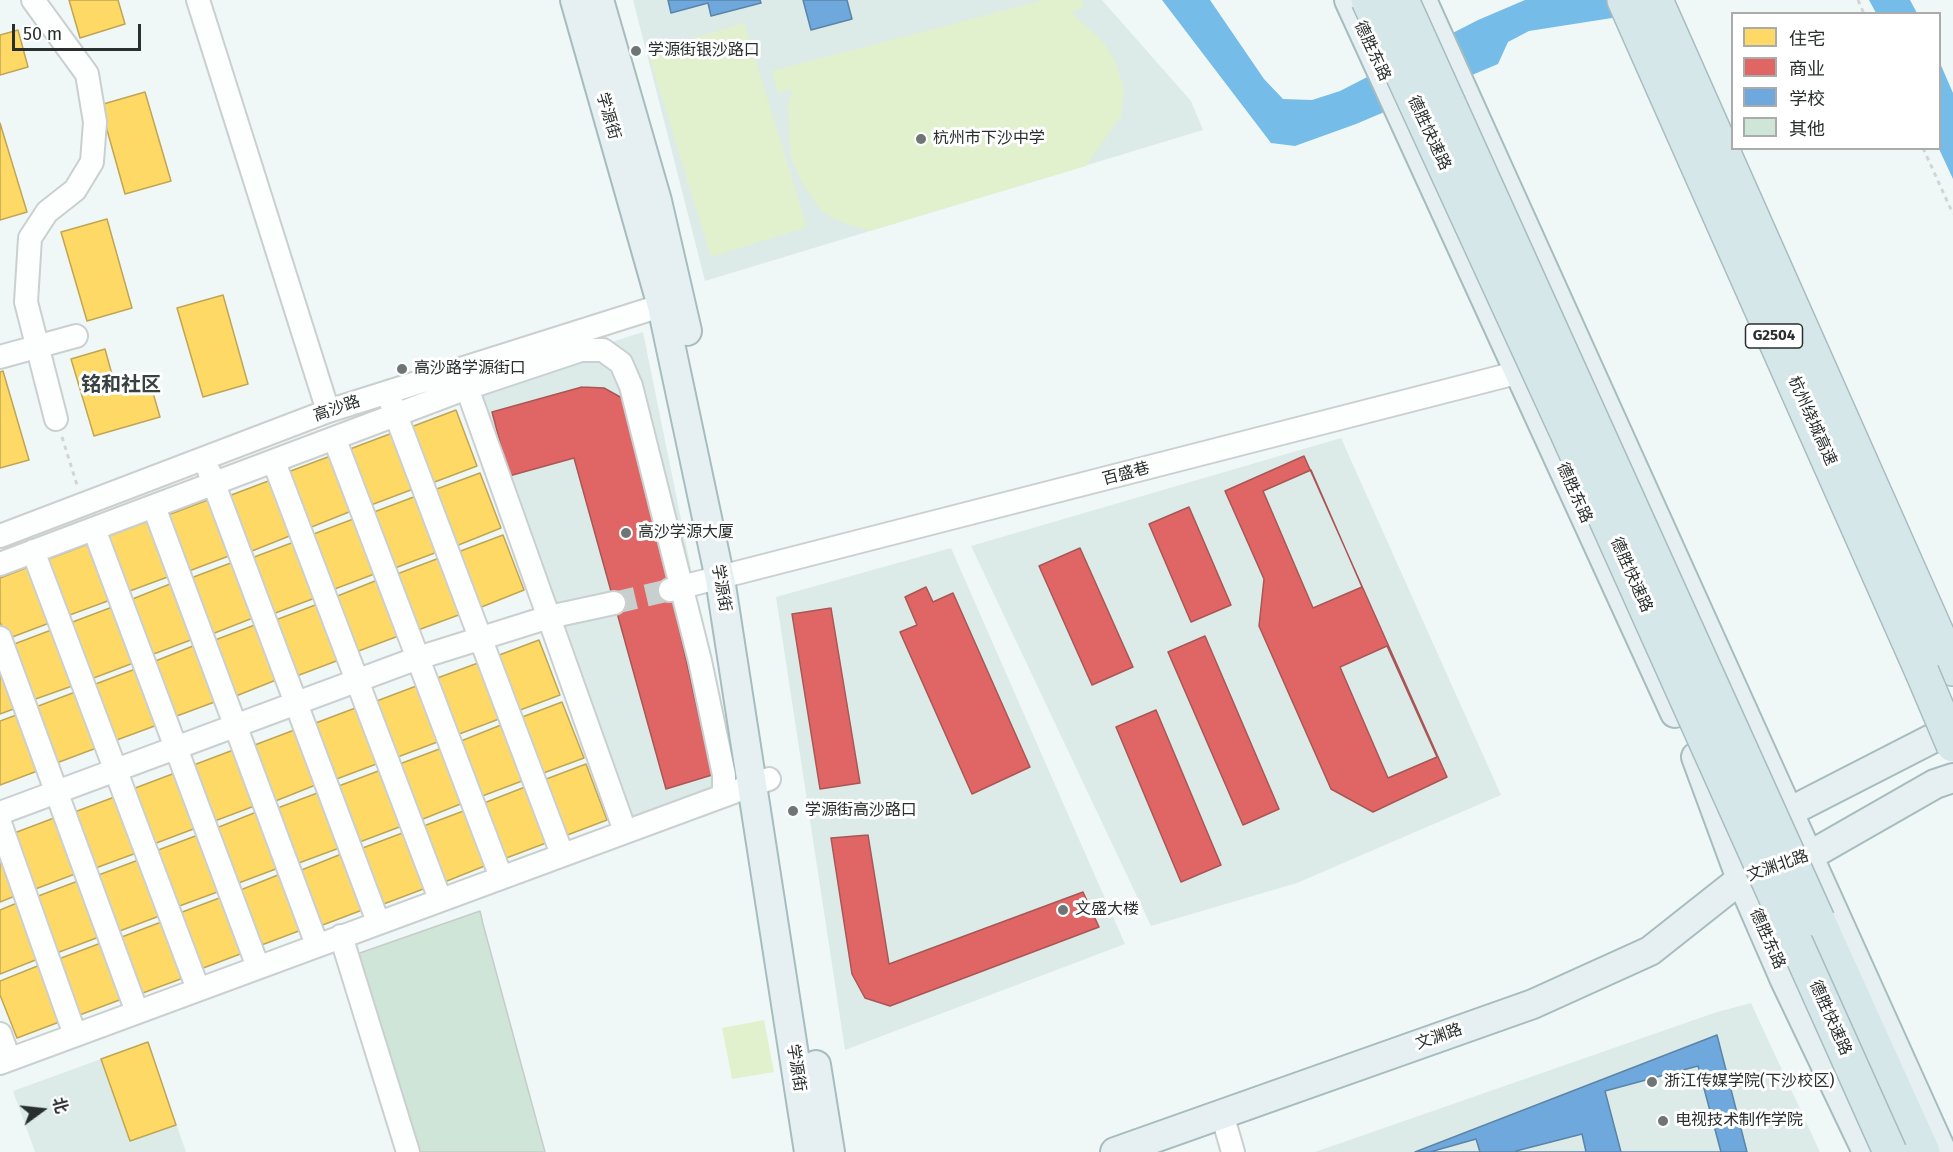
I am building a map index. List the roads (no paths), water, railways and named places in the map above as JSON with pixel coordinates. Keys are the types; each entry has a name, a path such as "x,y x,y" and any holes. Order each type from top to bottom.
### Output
{"highway":[{"name":"德胜快速路","path":"1368,0 1587,476 1890,1152"},
{"name":"德胜快速路","path":"1402,0 1923,1152"},
{"name":"杭州绕城高速","path":"1624,0 1937,670"},
{"name":"杭州绕城高速","path":"1656,0 1934,626 1937,670 1953,745"},
{"path":"1870,1107 1885,1152"}],"main road":[{"name":"学源街","path":"575,0 671,303 709,435 726,577 761,782 830,1152"},
{"name":"学源街","path":"599,0 657,201 671,303"},
{"name":"德胜东路","path":"1349,0 1706,781 1741,879 1784,978 1868,1152"},
{"path":"1422,0 1942,1152"},
{"name":"文渊北路","path":"1741,879 1789,812 1953,728"},
{"name":"文渊北路","path":"1741,879 1809,856 1935,784 1953,778"},
{"name":"学源街","path":"761,782 809,1152"},
{"name":"文渊路","path":"1115,1152 1555,995 1650,951 1741,879"}],"street":[{"path":"33,0 87,74 94,122 92,162 75,190 47,212 30,238 26,302 56,418"},
{"path":"198,0 328,411"},
{"name":"高沙路","path":"0,536 328,411 671,303"},
{"path":"0,357 76,336"},
{"path":"0,564 335,440 466,388 581,350 603,350 621,363 632,386 676,589 724,775 724,794"},
{"name":"百盛巷","path":"676,589 1520,372"},
{"path":"466,388 625,831"},
{"path":"387,392 562,854"},
{"path":"335,440 501,877"},
{"path":"204,458 298,703 378,922"},
{"path":"274,462 440,900"},
{"path":"154,507 317,945"},
{"path":"94,529 258,967"},
{"path":"33,551 198,989"},
{"path":"0,813 418,658 549,617 614,603"},
{"path":"0,638 137,1012"},
{"path":"0,1034 5,1061 761,782"},
{"path":"0,823 75,1035"},
{"path":"341,936 408,1152"},
{"path":"1222,1114 1233,1152"}],"water":[{"path":"1162,0 1210,0 1264,79 1283,99 1312,100 1340,91 1478,20 1525,0 1667,0 1612,18 1529,31 1508,42 1498,64 1356,124 1295,146 1271,143"},
{"path":"1869,0 1910,0 1916,12 1875,12"},
{"path":"1941,65 1953,93 1953,179 1939,150"}],"tunnel":[{"path":"614,603 670,590"}],"place":[{"name":"学源街银沙路口","path":"636,51"},
{"name":"杭州市下沙中学","path":"921,139"},
{"name":"高沙路学源街口","path":"402,369"},
{"name":"高沙学源大厦","path":"626,533"},
{"name":"学源街高沙路口","path":"793,811"},
{"name":"文盛大楼","path":"1063,910"},
{"name":"浙江传媒学院(下沙校区)","path":"1652,1082"},
{"name":"电视技术制作学院","path":"1663,1121"}],"district":[{"name":"铭和社区","path":"121,385"}]}
